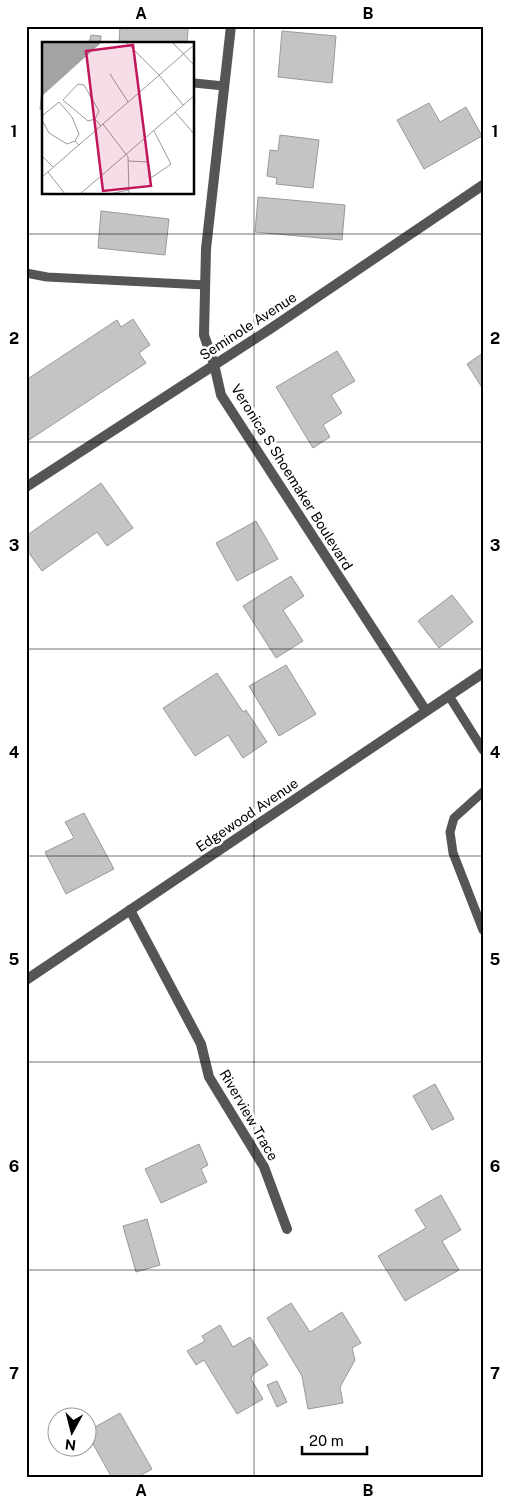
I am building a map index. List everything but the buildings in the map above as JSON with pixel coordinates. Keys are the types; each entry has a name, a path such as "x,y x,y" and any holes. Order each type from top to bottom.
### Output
{"street":[{"name":"Veronica S Shoemaker Boulevard","path":"231,26 206,249 205,284 204,335 214,364 221,395 426,711"},
{"name":"Seminole Avenue","path":"26,487 270,329 483,186"},
{"name":"Edgewood Avenue","path":"26,980 483,673"},
{"name":"Riverview Trace","path":"130,910 201,1044 209,1077 264,1167 287,1229"}],"lane":[{"path":"195,84 224,86"},
{"path":"26,273 47,277 205,284"},
{"path":"448,696 483,750"},
{"path":"483,792 454,818 450,832 453,853 483,930"}]}
